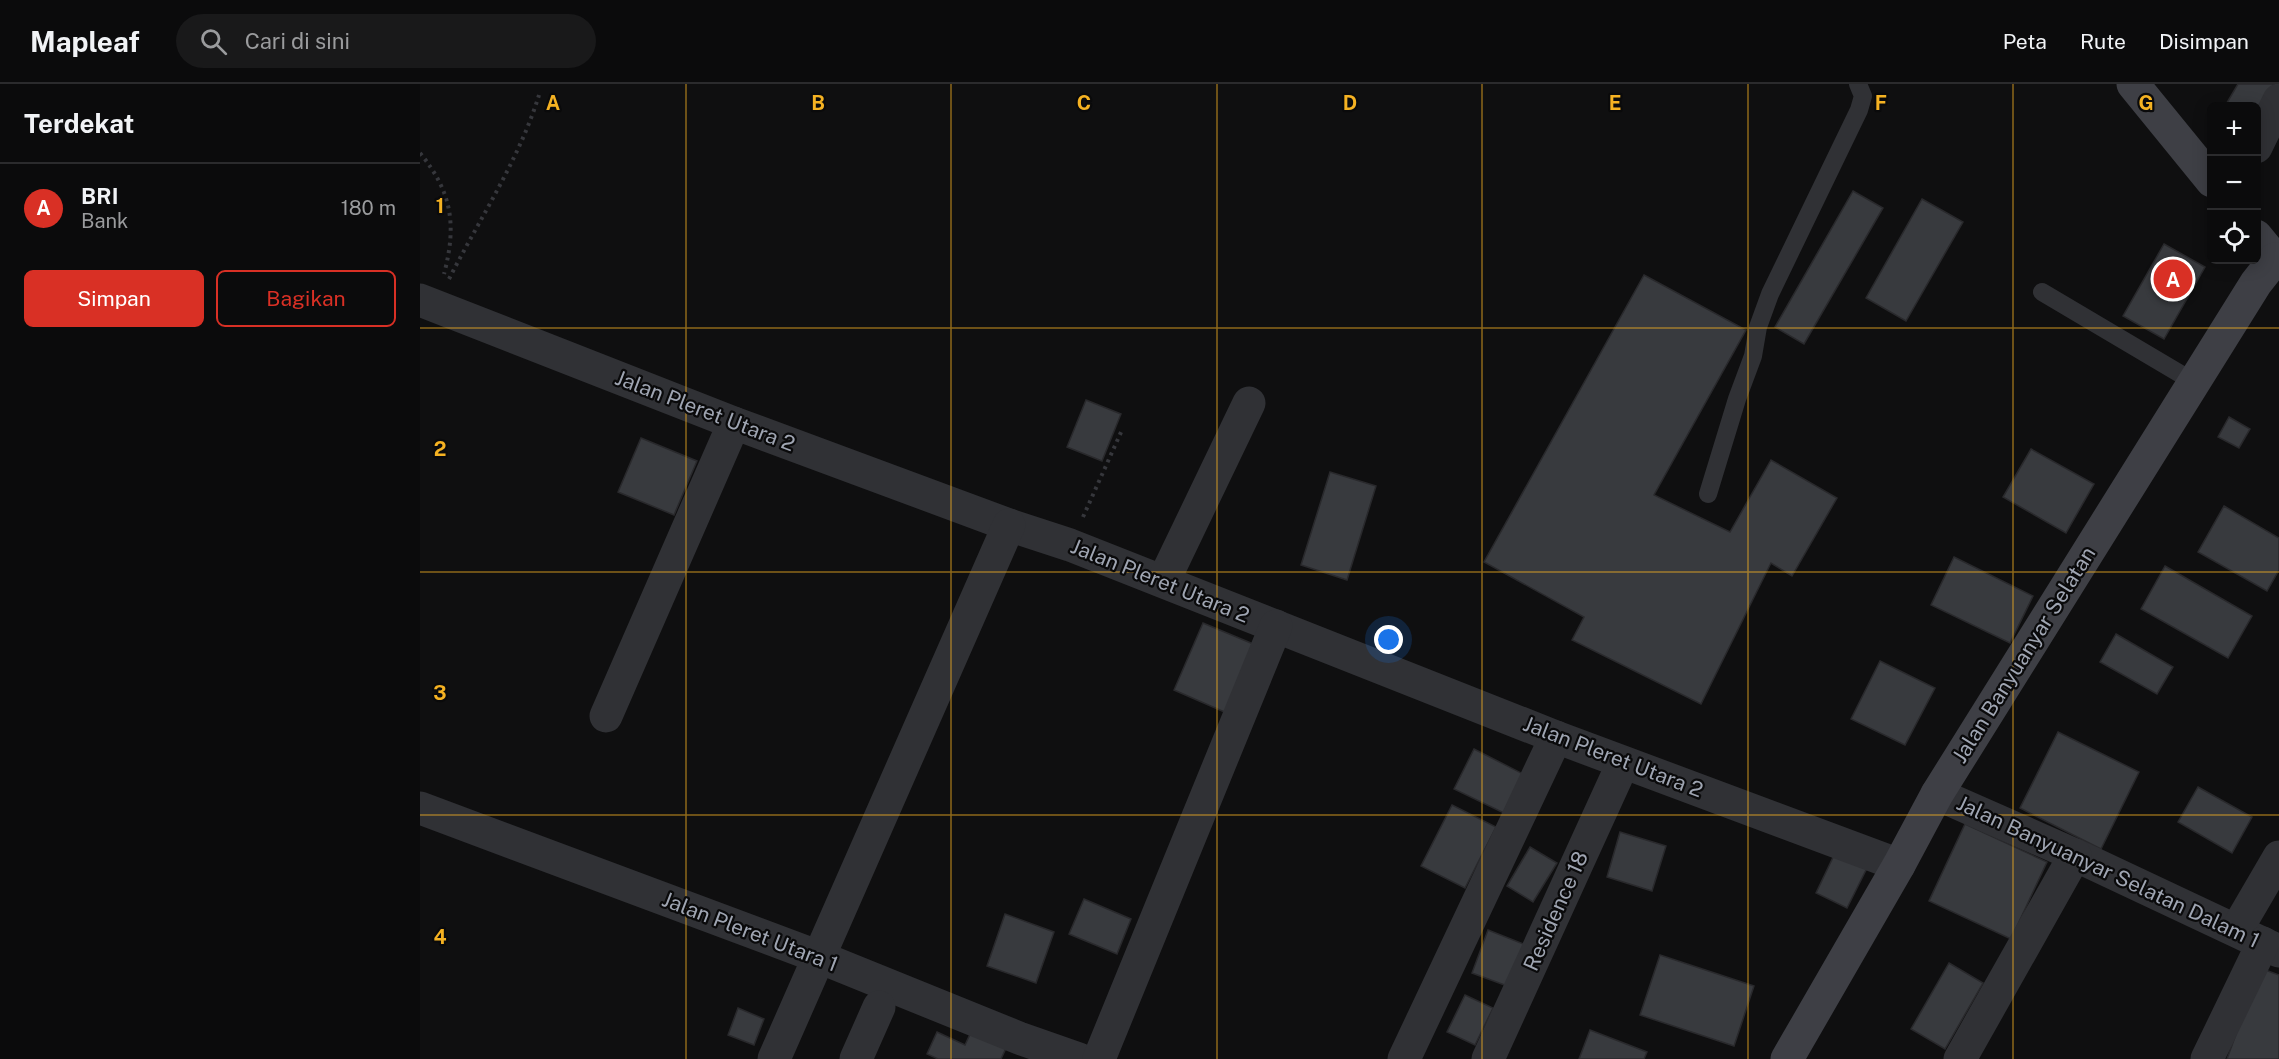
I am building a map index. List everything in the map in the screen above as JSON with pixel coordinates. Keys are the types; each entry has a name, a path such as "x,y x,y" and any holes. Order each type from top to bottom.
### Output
{"street":[{"path":"2133,84 2207,176"},
{"path":"2261,137 2279,100"},
{"name":"Jalan Banyuanyar Selatan","path":"1787,1059 1899,865 1937,794 2256,283 2270,253"},
{"name":"Jalan Pleret Utara 2","path":"428,303 734,423 1009,525 1070,544 1623,763 1899,865"},
{"path":"1164,580 1249,403"},
{"path":"606,716 734,423"},
{"path":"774,1059 1009,525"},
{"path":"1099,1059 1275,626"},
{"path":"1404,1059 1556,737"},
{"name":"Residence 18","path":"1488,1059 1623,763"},
{"name":"Jalan Banyuanyar Selatan Dalam 1","path":"1937,794 2076,855 2260,941"},
{"name":"Jalan Pleret Utara 1","path":"420,808 819,957 1015,1048 1079,1059"},
{"path":"1960,1059 2076,855"},
{"path":"2207,1059 2260,941 2279,857"},
{"path":"856,1059 879,1007"}],"lane":[{"path":"1708,494 1737,399 1753,356 1758,327 1770,294 1859,110 1863,96 1858,84"},
{"path":"2042,292 2194,382"}],"path":[{"path":"428,303 477,231 514,157 539,94"},
{"path":"420,153 446,193 452,225 447,262 428,303"},
{"path":"1070,544 1122,430"}],"building":[{"path":"2238,84 2274,84 2261,106 2261,102 2227,102"},
{"path":"1853,191 1883,208 1804,344 1775,327"},
{"path":"1922,199 1963,222 1906,321 1866,298"},
{"path":"2164,244 2205,267 2164,339 2123,316"},
{"path":"1644,275 1746,330 1654,495 1730,532 1771,460 1837,498 1792,576 1771,563 1701,704 1572,640 1584,617 1484,562"},
{"path":"1086,400 1121,414 1102,461 1067,447"},
{"path":"2229,417 2250,429 2239,448 2218,437"},
{"path":"641,438 697,461 674,515 618,492"},
{"path":"2031,449 2094,484 2066,533 2003,497"},
{"path":"1330,472 1376,486 1347,580 1301,565"},
{"path":"2224,506 2279,538 2279,570 2267,591 2198,552"},
{"path":"1954,557 2033,596 2010,643 1931,605"},
{"path":"2165,566 2252,616 2228,658 2141,609"},
{"path":"1203,623 1258,646 1229,714 1174,690"},
{"path":"2116,634 2173,667 2157,694 2100,662"},
{"path":"1880,661 1935,688 1905,745 1851,719"},
{"path":"2058,732 2139,772 2101,849 2020,808"},
{"path":"1474,749 1527,776 1508,815 1454,789"},
{"path":"2198,787 2252,817 2232,853 2178,822"},
{"path":"1452,805 1496,827 1465,888 1421,866"},
{"path":"1965,824 2047,862 2011,939 1929,901"},
{"path":"1620,832 1666,846 1652,891 1607,877"},
{"path":"1530,847 1557,863 1533,902 1507,886"},
{"path":"1837,849 1869,864 1847,908 1816,893"},
{"path":"1084,899 1131,919 1117,954 1069,934"},
{"path":"1005,914 1054,932 1036,983 987,966"},
{"path":"1488,930 1526,945 1510,987 1472,973"},
{"path":"1660,955 1754,986 1734,1046 1640,1015"},
{"path":"1949,963 1983,983 1945,1049 1911,1029"},
{"path":"2260,968 2279,975 2279,1059 2227,1059"},
{"path":"1465,995 1493,1008 1475,1045 1447,1032"},
{"path":"738,1008 764,1019 754,1045 728,1035"},
{"path":"1590,1030 1647,1052 1644,1059 1579,1059"},
{"path":"937,1032 965,1045 971,1032 1006,1048 1001,1059 938,1059 927,1054"}],"place":[{"name":"BRI","path":"2173,279"}]}
